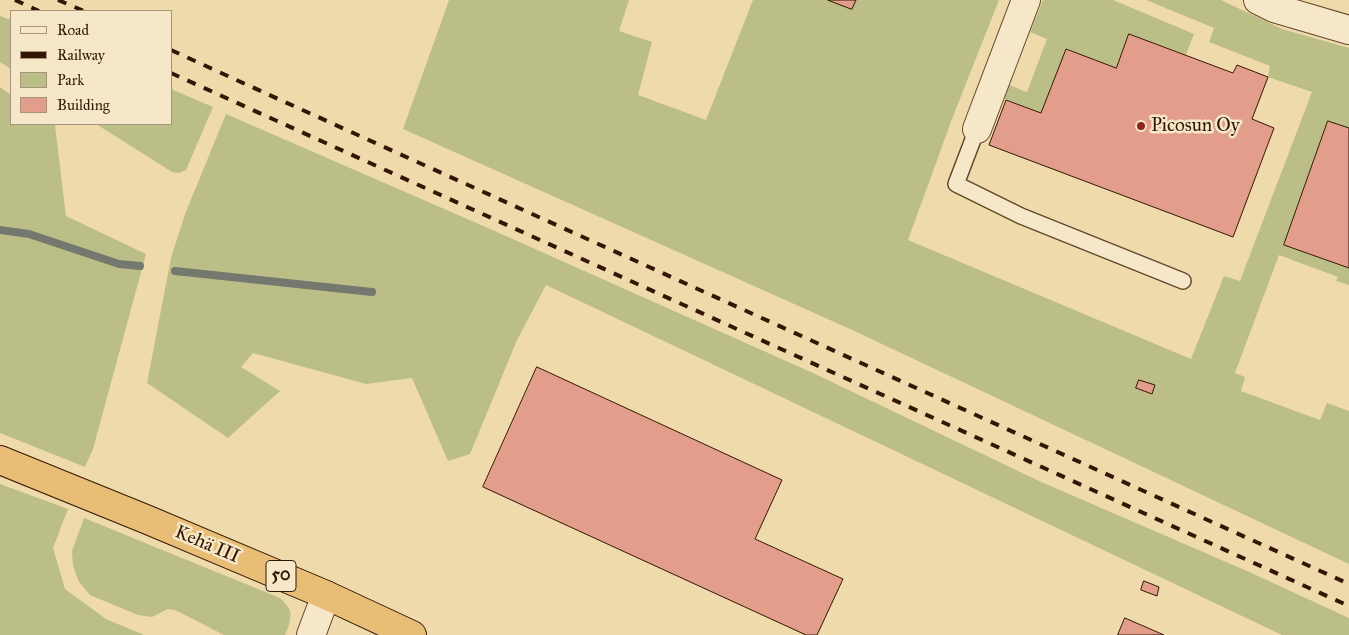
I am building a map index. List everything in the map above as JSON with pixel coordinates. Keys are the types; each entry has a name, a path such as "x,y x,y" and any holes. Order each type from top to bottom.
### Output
{"highway":[{"name":"Kehä III","path":"12,464 326,595 412,635"}],"street":[{"path":"977,129 1026,0"},
{"path":"1258,0 1274,8 1349,30"},
{"path":"311,635 326,595"}],"lane":[{"path":"977,129 956,184 1021,216 1183,281"}],"green space":[{"path":"449,0 629,0 619,31 652,42 638,95 706,120 753,0 828,0 852,9 856,0 999,0 952,119 908,240 1191,359 1224,276 1240,281 1312,92 1268,77 1270,66 1209,42 1214,28 1146,0 1221,0 1282,29 1349,48 1349,128 1328,121 1284,245 1349,268 1349,285 1336,281 1338,277 1279,255 1235,373 1245,377 1241,391 1320,420 1327,403 1349,411 1349,564 850,329 403,129"},
{"path":"1043,0 1113,0 1194,34 1186,55 1129,34 1116,68 1066,49 1041,113 1003,98 1009,85 1027,92 1047,39 1030,32"},
{"path":"0,16 10,20 10,68 0,62"},
{"path":"0,87 10,94 10,125 55,125 66,216 146,254 93,449 85,467 0,433"},
{"path":"172,89 213,107 186,170 179,173 172,172 98,125 172,125"},
{"path":"226,114 813,373 1039,481 1247,571 1349,618 1349,635 1282,635 546,285 517,340 470,454 448,461 412,378 366,384 253,353 241,367 280,391 228,438 147,383 171,258 185,214"},
{"path":"0,484 68,509 53,548 65,589 106,619 144,635 0,635"},
{"path":"84,518 280,598 290,611 285,635 224,635 175,610 168,609 152,617 138,615 90,595 79,582 73,566 72,551"}],"building":[{"path":"828,0 856,0 852,9"},
{"path":"1129,34 1233,73 1237,65 1268,77 1252,119 1274,128 1233,237 989,145 1006,100 1041,113 1066,49 1116,68"},
{"path":"1328,121 1349,128 1349,268 1284,245"},
{"path":"537,367 782,480 755,539 843,579 817,635 806,635 483,487"},
{"path":"1139,380 1155,385 1152,394 1136,388"},
{"path":"1144,581 1159,587 1157,596 1141,590"},
{"path":"1125,618 1164,635 1118,635"}],"waterway":[{"path":"0,230 29,234 119,264 140,266"},
{"path":"175,271 372,292"}],"railway":[{"path":"15,0 37,10"},
{"path":"58,0 82,10"},
{"path":"172,50 1349,584"},
{"path":"172,73 1349,606"}],"place":[{"name":"Picosun Oy","path":"1141,126"}]}
